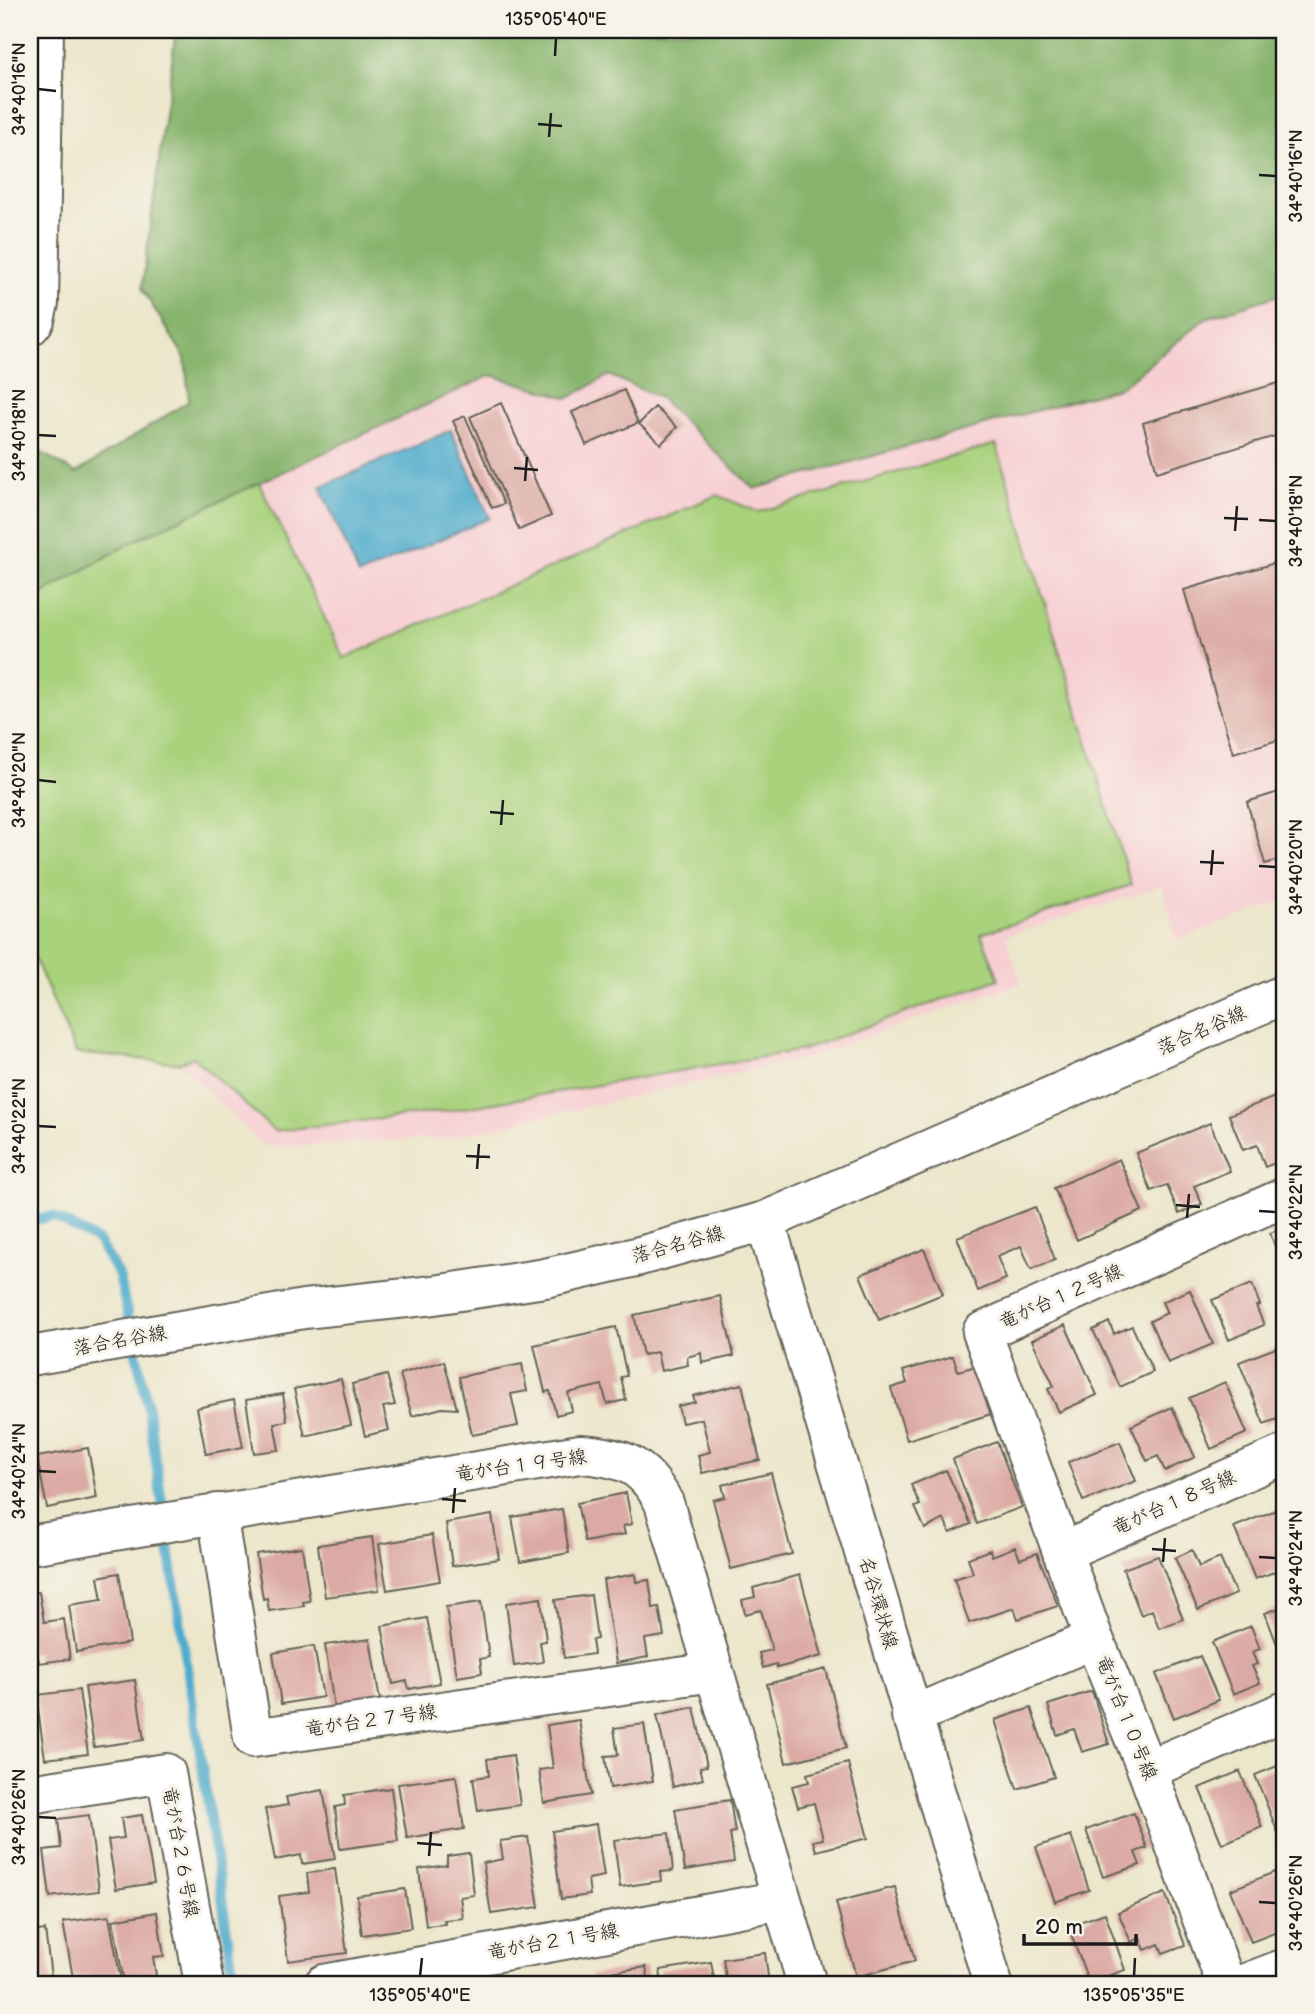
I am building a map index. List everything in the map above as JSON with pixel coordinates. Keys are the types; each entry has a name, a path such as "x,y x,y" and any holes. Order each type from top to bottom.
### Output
{"street":[{"path":"30,326 35,320 39,303 35,241 44,30"},
{"name":"落合名谷線","path":"30,1356 304,1309 434,1295 545,1278 636,1257 765,1221 1285,994"},
{"name":"竜が台１２号線","path":"1094,1639 982,1332 1285,1197"},
{"name":"名谷環状線","path":"765,1221 993,1984"},
{"name":"竜が台１９号線","path":"30,1545 580,1454 609,1456 633,1465 658,1490 664,1503 807,1984"},
{"name":"竜が台１８号線","path":"1062,1552 1285,1454"},
{"name":"竜が台２７号線","path":"217,1513 253,1738 714,1672"},
{"name":"竜が台１０号線","path":"911,1716 1094,1639 1147,1770 1226,1984"},
{"path":"1147,1770 1285,1711"},
{"name":"竜が台２６号線","path":"30,1794 166,1773 204,1984"},
{"name":"竜が台２１号線","path":"324,1984 782,1900"},
{"path":"1243,1984 1285,1968"}],"shaded area":[{"path":"1285,293 1285,900 1177,940 1162,886 1006,936 1021,983 805,1058 448,1138 265,1147 179,1063 76,1053 30,948 30,601 136,540 491,375 569,397 609,375 660,398 754,489 1121,387 1206,318"}],"green space":[{"path":"176,30 1285,30 1285,293 1206,318 1121,387 754,489 660,398 609,375 569,398 491,375 136,540 30,600 30,446 76,473 189,401 185,358 142,289"},
{"path":"996,444 1131,885 981,934 999,979 802,1050 447,1111 274,1131 193,1057 179,1063 76,1053 30,948 30,601 136,540 259,483 344,658 717,495 758,512"}],"water":[{"path":"451,430 490,518 359,575 320,487"}],"building":[{"path":"1285,381 1285,433 1157,472 1143,423"},
{"path":"624,390 638,423 586,445 572,412"},
{"path":"501,403 551,516 519,530 470,417"},
{"path":"655,407 677,427 661,444 639,424"},
{"path":"465,416 504,504 492,508 453,421"},
{"path":"1285,560 1285,738 1233,753 1184,590"},
{"path":"1285,790 1285,858 1265,864 1247,802"},
{"path":"1285,1093 1285,1159 1265,1167 1257,1145 1243,1150 1229,1115"},
{"path":"1210,1123 1230,1171 1194,1186 1202,1204 1179,1214 1167,1185 1151,1191 1136,1153"},
{"path":"1119,1159 1142,1211 1077,1240 1054,1188"},
{"path":"1035,1207 1055,1260 1031,1269 1021,1246 997,1256 1006,1279 978,1291 957,1237"},
{"path":"1285,1227 1285,1272 1270,1233"},
{"path":"924,1249 943,1294 879,1320 860,1275"},
{"path":"1252,1284 1260,1305 1256,1306 1264,1325 1229,1340 1212,1300"},
{"path":"1190,1290 1213,1344 1168,1363 1150,1321 1167,1313 1162,1302"},
{"path":"720,1296 734,1356 702,1363 701,1353 687,1357 688,1365 661,1371 657,1352 643,1355 634,1315"},
{"path":"1109,1322 1114,1334 1132,1326 1153,1372 1120,1387 1093,1330"},
{"path":"1065,1325 1097,1395 1059,1412 1048,1389 1054,1386 1032,1340"},
{"path":"616,1327 627,1376 621,1377 626,1400 607,1404 602,1385 568,1393 572,1411 556,1415 550,1391 545,1392 534,1345"},
{"path":"1281,1346 1285,1357 1285,1416 1264,1424 1239,1362"},
{"path":"953,1356 958,1371 976,1366 991,1414 907,1440 891,1388 907,1383 903,1371"},
{"path":"444,1361 457,1409 442,1408 412,1416 400,1374"},
{"path":"522,1364 527,1391 511,1394 518,1426 472,1435 459,1377"},
{"path":"387,1375 395,1405 383,1407 389,1430 365,1436 352,1384"},
{"path":"341,1379 351,1425 305,1436 294,1389"},
{"path":"1225,1382 1247,1433 1211,1449 1189,1398"},
{"path":"742,1384 760,1460 702,1473 698,1455 710,1452 702,1419 682,1423 678,1406 695,1402 693,1396"},
{"path":"283,1394 287,1421 274,1423 279,1450 254,1453 246,1400"},
{"path":"234,1400 243,1447 206,1454 197,1408"},
{"path":"1172,1407 1195,1457 1165,1471 1158,1456 1147,1461 1131,1426"},
{"path":"997,1442 1022,1507 977,1524 953,1459"},
{"path":"1120,1442 1136,1481 1083,1501 1068,1462"},
{"path":"88,1448 97,1498 47,1508 37,1457"},
{"path":"30,1460 37,1496 30,1498"},
{"path":"946,1470 971,1524 950,1533 944,1519 925,1529 915,1507 920,1505 911,1485"},
{"path":"771,1473 792,1554 731,1569 713,1500 725,1497 722,1485"},
{"path":"626,1493 632,1524 623,1526 625,1534 585,1542 577,1503"},
{"path":"562,1509 569,1553 520,1562 512,1517"},
{"path":"1278,1509 1285,1528 1285,1568 1255,1579 1234,1527"},
{"path":"492,1515 499,1559 452,1566 446,1523"},
{"path":"432,1535 440,1581 387,1590 379,1544"},
{"path":"372,1537 379,1590 325,1597 318,1545"},
{"path":"302,1547 310,1601 303,1602 304,1606 269,1611 267,1598 263,1599 256,1554"},
{"path":"1015,1547 1020,1559 1037,1553 1058,1606 1018,1619 1014,1608 969,1623 954,1579 973,1573 968,1558 990,1550 992,1556"},
{"path":"1192,1550 1199,1567 1220,1558 1236,1594 1198,1610 1175,1558"},
{"path":"1158,1556 1183,1619 1159,1628 1152,1610 1141,1615 1123,1569"},
{"path":"119,1573 130,1643 76,1652 69,1605 102,1600 98,1577"},
{"path":"635,1574 636,1582 649,1580 653,1608 659,1607 664,1636 645,1639 648,1657 616,1663 603,1580"},
{"path":"800,1575 822,1656 777,1668 776,1664 763,1668 759,1653 772,1650 761,1610 745,1614 742,1600 755,1597 753,1588"},
{"path":"39,1592 44,1622 64,1619 70,1659 39,1663 37,1652 30,1653 30,1593"},
{"path":"591,1595 597,1639 592,1640 594,1654 564,1658 555,1600"},
{"path":"541,1598 546,1641 540,1642 543,1662 514,1666 506,1603"},
{"path":"481,1602 489,1657 480,1659 482,1673 457,1677 446,1607"},
{"path":"1285,1606 1285,1665 1265,1613"},
{"path":"427,1618 440,1683 409,1689 407,1681 393,1684 382,1626"},
{"path":"1251,1626 1260,1649 1252,1652 1257,1664 1252,1666 1260,1683 1233,1694 1212,1642"},
{"path":"370,1639 380,1701 334,1708 325,1645"},
{"path":"314,1646 323,1697 281,1704 273,1653"},
{"path":"1200,1656 1219,1700 1174,1718 1156,1674"},
{"path":"826,1669 846,1748 786,1763 767,1684"},
{"path":"135,1680 144,1740 94,1747 85,1687"},
{"path":"79,1690 88,1754 45,1759 36,1695"},
{"path":"1092,1691 1109,1744 1082,1752 1074,1729 1057,1735 1048,1705"},
{"path":"694,1707 707,1766 700,1767 703,1779 673,1787 657,1715"},
{"path":"1031,1708 1054,1777 1017,1789 995,1720"},
{"path":"579,1720 591,1795 544,1803 539,1770 553,1768 547,1725"},
{"path":"644,1724 653,1781 610,1788 605,1756 618,1755 614,1728"},
{"path":"513,1755 520,1805 478,1811 473,1778 489,1776 487,1759"},
{"path":"848,1763 868,1838 816,1851 813,1841 823,1839 814,1803 798,1807 792,1786 809,1782 807,1774"},
{"path":"1285,1763 1285,1830 1278,1833 1255,1775"},
{"path":"1240,1771 1262,1827 1222,1844 1199,1788"},
{"path":"456,1776 464,1829 407,1838 398,1784"},
{"path":"391,1788 398,1841 340,1849 335,1807 345,1805 344,1795"},
{"path":"323,1790 335,1859 302,1864 301,1855 275,1860 265,1809 288,1805 286,1797"},
{"path":"730,1800 735,1832 730,1833 734,1862 685,1870 675,1809"},
{"path":"1134,1813 1147,1848 1135,1852 1140,1865 1103,1877 1086,1830"},
{"path":"89,1815 99,1891 50,1897 44,1850 61,1848 58,1819"},
{"path":"142,1815 154,1883 116,1889 108,1840 124,1838 121,1818"},
{"path":"596,1824 604,1876 588,1879 590,1895 561,1899 552,1831"},
{"path":"669,1833 673,1871 660,1872 661,1881 620,1887 614,1840"},
{"path":"1071,1835 1089,1890 1055,1902 1036,1847"},
{"path":"528,1837 539,1907 491,1914 483,1863 503,1859 500,1841"},
{"path":"469,1853 474,1895 460,1897 463,1918 426,1926 419,1869 447,1865 447,1856"},
{"path":"335,1869 347,1953 288,1961 279,1896 309,1892 307,1873"},
{"path":"1280,1870 1285,1883 1285,1929 1251,1942 1230,1890"},
{"path":"895,1887 915,1961 856,1977 836,1902"},
{"path":"405,1889 411,1928 362,1935 357,1896"},
{"path":"1165,1893 1185,1945 1163,1953 1159,1944 1145,1950 1140,1938 1131,1942 1118,1912"},
{"path":"157,1912 164,1956 153,1957 157,1982 124,1984 113,1920"},
{"path":"1105,1913 1125,1970 1089,1983 1068,1926"},
{"path":"109,1916 121,1981 90,1984 89,1976 73,1978 63,1922"},
{"path":"45,1930 52,1984 30,1984 30,1932"},
{"path":"765,1953 769,1984 727,1984 723,1959"},
{"path":"711,1962 715,1984 662,1984 660,1970"},
{"path":"646,1967 649,1984 592,1984 591,1975"}],"waterway":[{"path":"30,1221 53,1216 98,1241 119,1276 147,1403 235,1984"}]}
